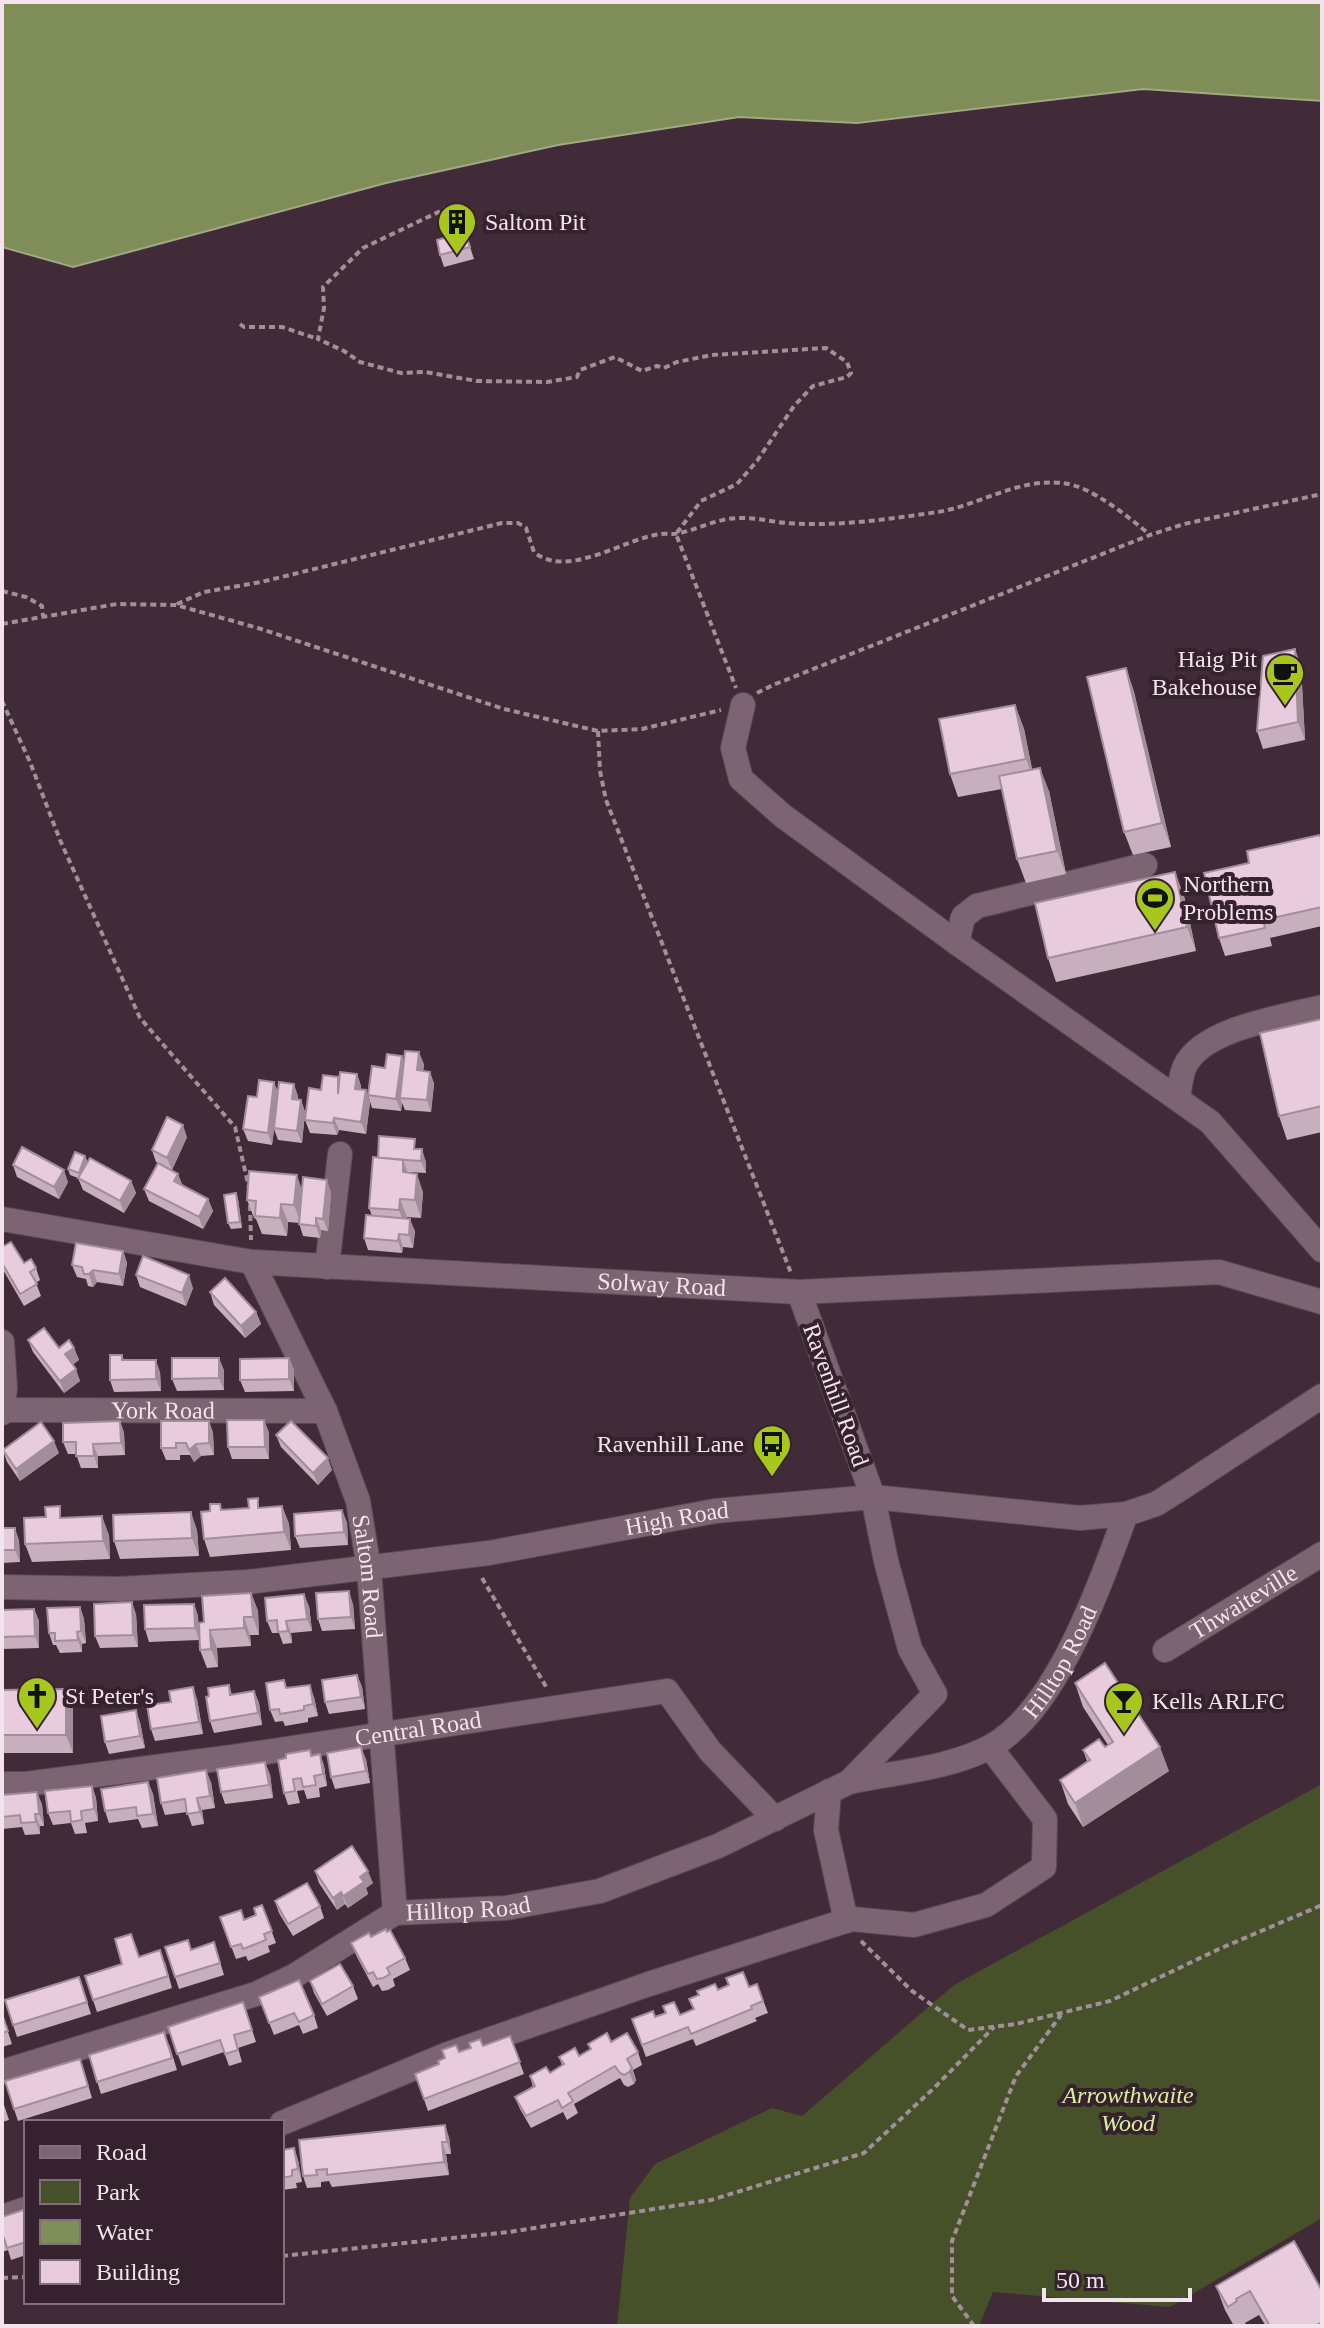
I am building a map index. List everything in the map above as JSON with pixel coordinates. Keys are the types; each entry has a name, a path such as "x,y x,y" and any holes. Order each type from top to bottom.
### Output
{"street":[{"path":"743,705 733,748 741,779 783,816 1210,1122 1322,1250"},
{"path":"957,943 963,917 977,906 1145,865"},
{"path":"1178,1097 1185,1066 1200,1046 1237,1029 1322,1007"},
{"path":"327,1267 340,1154"},
{"name":"Solway Road","path":"2,1219 252,1262 327,1267 799,1292 1219,1272 1322,1302"},
{"name":"Saltom Road","path":"252,1262 325,1411 358,1501 369,1569 395,1913"},
{"name":"Ravenhill Road","path":"799,1292 873,1497"},
{"path":"2,1342 5,1388 2,1412"},
{"name":"High Road","path":"2,1587 119,1589 248,1582 489,1553 715,1511 873,1497 1080,1518 1126,1514 1156,1504 1322,1396"},
{"name":"York Road","path":"2,1412 325,1411"},
{"name":"Hilltop Road","path":"839,1787 935,1694 910,1649 886,1561 873,1497"},
{"name":"Hilltop Road","path":"2,2072 256,1994 294,1976 395,1913 506,1908 600,1891 718,1846 839,1787 960,1760 990,1747 1010,1734 1029,1713 1063,1665 1126,1514"},
{"name":"Thwaiteville","path":"1165,1650 1322,1554"},
{"name":"Central Road","path":"2,1784 26,1784 144,1769 667,1691 710,1751 775,1819"},
{"path":"284,2122 448,2054 649,1984 852,1919 914,1925 986,1905 1044,1867 1045,1819 990,1747"},
{"path":"839,1787 826,1830 844,1922"},
{"path":"2,2217 24,2210"}],"path":[{"path":"318,339 324,308 323,287 363,248 449,207"},
{"path":"240,324 244,327 282,327 318,339 369,365 401,373 425,372 477,381 562,380 577,377 580,370 615,357 642,371 712,355 826,348 847,362 851,373 847,377 813,386 794,406 757,461 737,484 701,501 676,534"},
{"path":"176,605 204,592 261,582 502,523 518,523 526,528 534,552 550,561 600,555 630,542 661,534 676,534 711,521 745,518 809,524 880,520 952,509 1029,484 1056,482 1091,494 1128,516 1150,535"},
{"path":"2,624 117,604 176,605 258,628 504,709 598,731 642,729 743,705 773,685 1150,535 1184,524 1322,494"},
{"path":"676,534 743,705"},
{"path":"2,591 26,597 42,606 43,616"},
{"path":"2,701 140,1018 235,1127 250,1193 252,1262"},
{"path":"598,731 600,771 606,800 799,1292"},
{"path":"482,1578 549,1692"},
{"path":"844,1922 912,1991 968,2030 1016,2024 1110,2001 1219,1949 1322,1905"},
{"path":"974,2326 952,2296 952,2241 1016,2076 1063,2013"},
{"path":"284,2256 509,2232 711,2200 864,2153 994,2027"},
{"path":"2,2278 24,2277"}],"green space":[{"name":"Arrowthwaite Wood","path":"1322,1784 1322,2218 1170,2307 993,2292 979,2326 617,2326 630,2198 655,2164 772,2108 802,2116 954,1985"}],"water":[{"path":"2,2 1322,2 1322,101 1143,89 857,123 739,117 558,145 386,183 73,267 2,247"}],"building":[{"path":"465,232 470,247 440,255 437,240"},
{"path":"1295,649 1298,722 1257,731 1263,656"},
{"path":"1126,668 1162,823 1124,832 1087,677"},
{"path":"1015,705 1026,759 950,774 939,719"},
{"path":"1040,768 1057,851 1017,859 999,776"},
{"path":"1320,835 1322,907 1263,920 1265,928 1219,938 1204,873 1249,863 1247,851"},
{"path":"1175,872 1187,927 1048,958 1035,903"},
{"path":"1322,1019 1322,1106 1279,1116 1260,1033"},
{"path":"405,1051 419,1052 417,1070 430,1072 427,1100 400,1098"},
{"path":"387,1054 402,1056 396,1099 368,1095 372,1066 385,1068"},
{"path":"340,1072 357,1074 355,1089 366,1090 361,1122 334,1118 333,1123 305,1120 309,1088 321,1090 323,1075 338,1077 338,1094"},
{"path":"259,1080 274,1082 268,1133 243,1129 248,1096 257,1097"},
{"path":"279,1082 294,1084 292,1099 301,1100 297,1131 274,1128"},
{"path":"167,1117 183,1125 167,1158 152,1150"},
{"path":"379,1136 415,1139 414,1149 422,1149 421,1161 378,1158"},
{"path":"22,1147 64,1170 54,1187 13,1165"},
{"path":"75,1152 85,1156 79,1173 68,1169"},
{"path":"373,1157 403,1160 403,1172 417,1174 415,1200 400,1199 399,1210 369,1208"},
{"path":"90,1158 131,1181 120,1201 78,1178"},
{"path":"158,1163 178,1174 174,1181 208,1199 199,1217 144,1189"},
{"path":"249,1171 297,1175 294,1205 281,1204 280,1218 255,1216 256,1201 247,1200"},
{"path":"303,1177 327,1180 323,1219 316,1218 316,1226 299,1224"},
{"path":"236,1193 240,1222 228,1223 224,1195"},
{"path":"366,1215 410,1219 409,1235 399,1234 398,1241 364,1238"},
{"path":"11,1242 24,1263 31,1259 36,1268 30,1272 37,1284 20,1294 2,1263 2,1247"},
{"path":"76,1243 123,1251 119,1274 93,1270 84,1274 82,1267 72,1265"},
{"path":"143,1256 189,1275 182,1293 136,1275"},
{"path":"225,1278 256,1312 241,1326 210,1292"},
{"path":"44,1328 59,1348 69,1340 74,1348 65,1354 76,1369 60,1381 28,1340"},
{"path":"110,1355 122,1355 122,1360 156,1360 156,1379 110,1380"},
{"path":"172,1358 219,1358 219,1378 172,1379"},
{"path":"289,1358 289,1379 240,1380 240,1359"},
{"path":"227,1420 264,1420 265,1447 228,1447"},
{"path":"120,1421 121,1443 93,1444 94,1456 76,1456 76,1442 63,1442 63,1423"},
{"path":"161,1421 209,1421 209,1443 196,1444 189,1450 186,1443 176,1443 176,1448 161,1448"},
{"path":"291,1421 328,1458 313,1473 276,1435"},
{"path":"41,1422 54,1441 16,1469 3,1450"},
{"path":"258,1498 258,1508 282,1506 284,1532 204,1539 201,1512 210,1511 210,1504 220,1504 221,1510 249,1508 248,1499"},
{"path":"60,1506 60,1518 102,1516 103,1541 25,1544 24,1518 46,1517 45,1507"},
{"path":"342,1510 344,1532 295,1536 294,1514"},
{"path":"191,1512 192,1538 114,1541 113,1515"},
{"path":"2,1528 15,1528 15,1550 2,1550"},
{"path":"349,1591 351,1617 318,1619 316,1593"},
{"path":"251,1593 253,1617 244,1617 244,1628 210,1630 211,1649 200,1650 199,1623 204,1622 202,1596"},
{"path":"304,1594 307,1619 286,1621 288,1631 278,1632 277,1620 267,1621 265,1598"},
{"path":"132,1602 133,1635 95,1636 94,1604"},
{"path":"194,1604 195,1628 145,1629 144,1605"},
{"path":"80,1607 81,1631 77,1632 78,1640 55,1641 55,1633 49,1633 47,1608"},
{"path":"34,1609 35,1636 2,1637 2,1610"},
{"path":"1105,1663 1160,1747 1075,1803 1060,1780 1090,1760 1083,1750 1099,1739 1105,1747 1113,1742 1075,1683"},
{"path":"357,1675 361,1697 325,1702 322,1680"},
{"path":"284,1680 286,1688 310,1685 313,1704 304,1706 304,1710 280,1714 279,1709 270,1710 266,1683"},
{"path":"229,1685 230,1695 254,1691 258,1713 210,1721 206,1697 209,1696 208,1688"},
{"path":"193,1687 199,1722 151,1729 147,1705 171,1702 169,1691"},
{"path":"66,1689 66,1735 2,1735 2,1690"},
{"path":"136,1710 140,1736 105,1742 101,1716"},
{"path":"361,1747 366,1771 331,1777 327,1753"},
{"path":"310,1750 311,1756 320,1754 323,1774 314,1776 316,1785 303,1787 301,1778 293,1779 295,1791 284,1793 278,1760 286,1758 286,1754"},
{"path":"265,1762 269,1785 221,1792 217,1769"},
{"path":"206,1770 210,1796 197,1798 200,1812 187,1814 185,1799 161,1803 157,1778"},
{"path":"148,1782 153,1814 137,1816 136,1807 105,1811 101,1789"},
{"path":"92,1786 94,1809 81,1811 82,1820 71,1822 70,1811 48,1813 45,1791"},
{"path":"37,1792 39,1814 35,1814 36,1822 21,1823 20,1815 2,1817 2,1795"},
{"path":"352,1846 368,1871 360,1877 364,1882 343,1896 341,1892 333,1898 315,1871"},
{"path":"307,1883 320,1906 288,1924 275,1901"},
{"path":"262,1905 272,1931 264,1934 266,1940 243,1949 241,1944 231,1947 220,1917 241,1910 244,1920 256,1915 254,1908"},
{"path":"386,1929 387,1932 390,1930 405,1958 387,1968 390,1974 377,1979 373,1972 368,1974 351,1943 369,1933 371,1937"},
{"path":"131,1934 139,1957 160,1950 168,1976 93,2000 85,1976 122,1964 115,1939"},
{"path":"188,1940 191,1950 214,1942 220,1963 175,1977 165,1947"},
{"path":"340,1964 353,1986 322,2004 310,1981"},
{"path":"743,1972 749,1987 757,1984 763,2001 751,2006 752,2009 691,2034 688,2027 642,2045 632,2019 653,2011 655,2017 666,2013 663,2006 674,2002 680,2015 694,2009 689,1999 699,1995 697,1991 715,1984 718,1990 729,1985 726,1978"},
{"path":"79,1977 87,2002 13,2025 5,2000"},
{"path":"299,1980 314,2015 299,2022 294,2013 269,2023 259,1997"},
{"path":"243,2002 252,2030 234,2035 238,2050 225,2054 220,2040 177,2054 168,2027"},
{"path":"2,2014 8,2031 2,2033"},
{"path":"164,2032 172,2058 97,2082 89,2055"},
{"path":"607,2033 611,2042 627,2033 638,2052 627,2059 632,2068 629,2072 624,2075 615,2066 568,2093 573,2101 562,2108 558,2100 526,2116 515,2097 535,2086 530,2076 546,2067 550,2073 564,2064 559,2057 575,2048 579,2056 591,2049 588,2044"},
{"path":"510,2036 520,2062 424,2099 415,2074 439,2064 438,2061 445,2058 442,2050 456,2045 459,2052 471,2048 469,2043 480,2039 483,2046"},
{"path":"80,2059 88,2086 14,2109 5,2081"},
{"path":"445,2125 447,2142 442,2142 444,2162 327,2175 327,2169 316,2170 317,2175 303,2176 299,2140"},
{"path":"294,2148 298,2169 292,2170 292,2176 284,2178 284,2150"},
{"path":"24,2210 24,2243 7,2248 2,2238 2,2217"},
{"path":"1294,2241 1322,2291 1322,2322 1315,2326 1270,2326 1250,2291 1228,2307 1216,2286"}],"place":[{"name":"Saltom Pit","path":"457,256"},
{"name":"Haig Pit Bakehouse","path":"1285,707"},
{"name":"Northern Problems","path":"1155,932"},
{"name":"Ravenhill Lane","path":"772,1478"},
{"name":"St Peter's","path":"37,1730"},
{"name":"Kells ARLFC","path":"1124,1735"}]}
